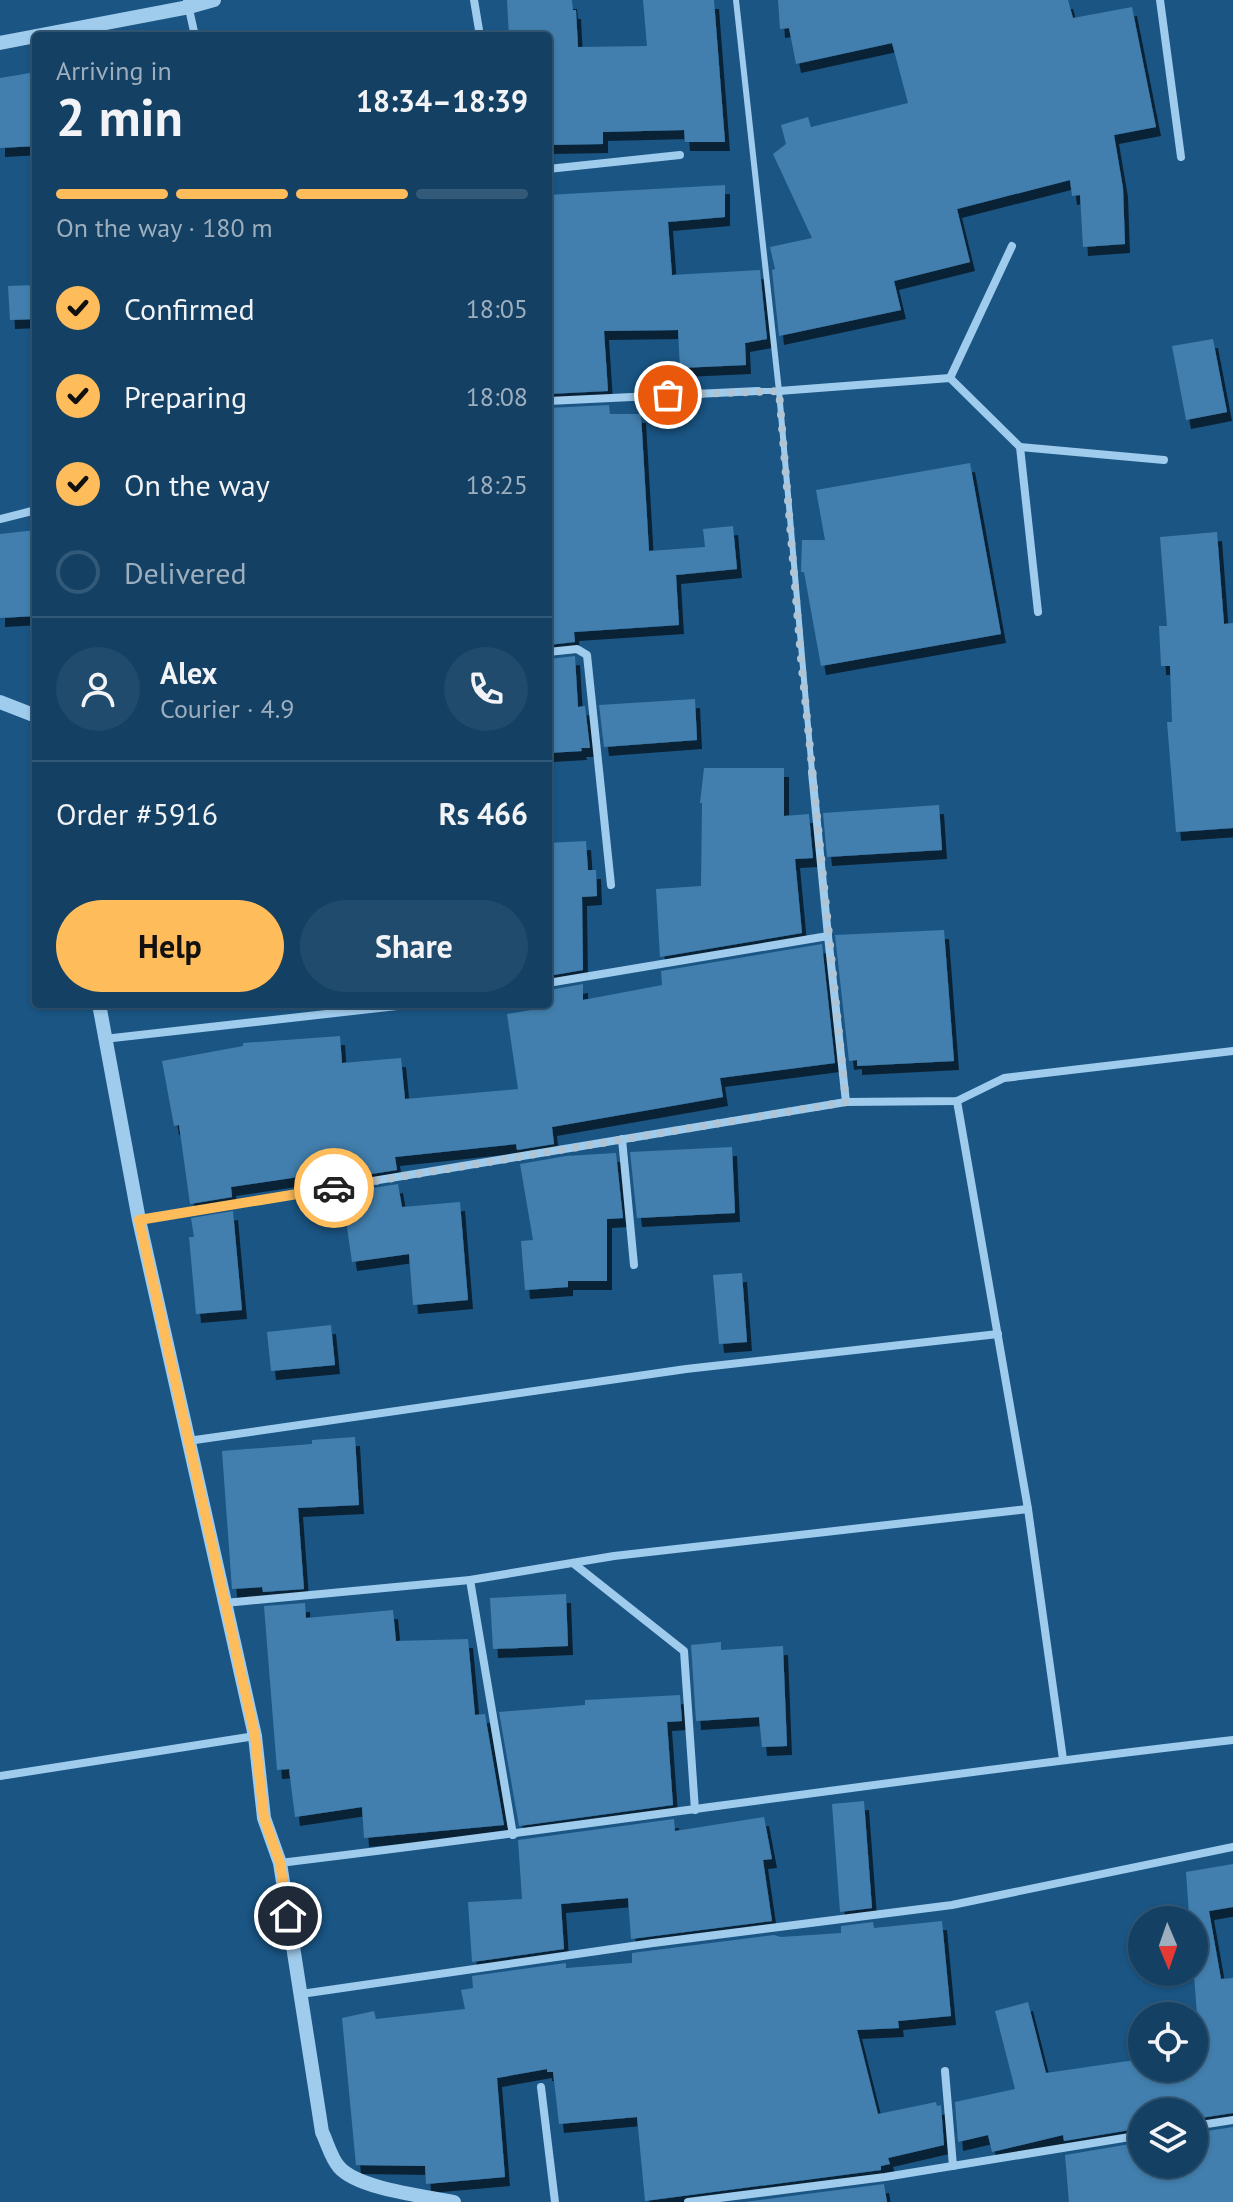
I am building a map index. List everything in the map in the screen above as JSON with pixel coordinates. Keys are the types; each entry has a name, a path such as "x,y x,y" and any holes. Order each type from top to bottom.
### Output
{"street":[{"path":"55,32 214,0"},
{"path":"474,0 479,32"},
{"path":"1160,0 1181,157"},
{"path":"188,4 194,32"},
{"path":"0,43 32,37"},
{"path":"552,169 680,155"},
{"path":"950,378 1012,246"},
{"path":"779,391 950,378 1020,447 1038,612"},
{"path":"552,401 758,391"},
{"path":"1020,447 1164,460"},
{"path":"0,519 32,511"},
{"path":"552,652 577,649 587,655 611,885"},
{"path":"0,702 32,714"},
{"path":"812,772 846,1102"},
{"path":"552,982 828,936"},
{"path":"99,1008 139,1220 255,1736 264,1818 280,1863 322,2132 339,2166 355,2177 383,2188 454,2202"},
{"path":"103,1039 379,1008"},
{"path":"139,1220 846,1102 957,1101 1004,1078 1233,1051"},
{"path":"957,1101 1028,1509 1063,1759"},
{"path":"622,1139 634,1265"},
{"path":"188,1441 686,1369 998,1334"},
{"path":"225,1603 470,1580 629,1554 1028,1509"},
{"path":"573,1563 684,1651 695,1810"},
{"path":"470,1580 513,1835"},
{"path":"0,1776 255,1736"},
{"path":"280,1863 513,1835 1063,1759 1233,1740"},
{"path":"301,1994 653,1943 952,1905 1233,1847"},
{"path":"945,2071 953,2166"},
{"path":"541,2087 555,2202"},
{"path":"1208,2124 1233,2120"},
{"path":"688,2202 953,2166 1128,2137"}],"lane":[{"path":"736,0 779,391 812,772"},
{"path":"758,391 779,391"}],"building":[{"path":"507,0 572,0 573,10 576,10 578,47 647,46 643,0 714,0 725,142 685,142 684,130 603,132 603,144 552,145 552,32 509,32"},
{"path":"778,0 1068,0 1073,18 1132,7 1156,127 1114,135 1123,188 1125,244 1083,247 1080,195 1072,196 1070,180 957,209 970,262 894,281 901,310 779,336 772,270 775,269 770,247 812,238 773,154 786,144 781,125 808,117 811,127 908,103 892,43 796,64 789,28 780,29"},
{"path":"32,73 32,146 0,148 0,78"},
{"path":"725,185 725,217 668,222 672,275 760,270 767,339 745,343 746,365 680,368 678,330 604,331 608,391 552,394 552,195"},
{"path":"32,285 32,319 10,320 8,286"},
{"path":"1213,339 1227,412 1186,420 1172,346"},
{"path":"609,405 610,414 641,414 649,551 705,547 703,529 733,526 737,569 676,575 679,625 574,632 575,642 552,645 552,408"},
{"path":"970,463 1001,634 821,666 804,572 801,572 802,540 825,540 816,490"},
{"path":"32,530 32,616 0,618 0,534"},
{"path":"1217,532 1224,624 1233,623 1233,828 1176,832 1167,722 1172,722 1170,666 1161,666 1159,626 1167,626 1160,537"},
{"path":"575,656 578,707 585,706 590,748 581,748 582,751 552,753 552,659"},
{"path":"695,699 697,740 604,747 599,705"},
{"path":"704,768 784,768 784,816 809,814 813,858 795,859 802,933 660,957 656,889 701,886 700,803"},
{"path":"939,805 942,850 827,857 823,813"},
{"path":"586,841 588,870 596,870 597,896 582,897 583,970 552,975 552,843"},
{"path":"944,930 954,1061 857,1066 857,1060 849,1061 835,935"},
{"path":"822,944 835,1063 720,1078 723,1097 552,1127 554,1144 517,1150 516,1144 395,1157 397,1170 340,1179 339,1171 231,1187 232,1197 190,1204 179,1125 174,1126 162,1061 243,1046 243,1043 340,1036 342,1063 401,1058 405,1099 518,1089 507,1014 552,1008 552,989 583,984 583,1000 662,985 661,971"},
{"path":"732,1147 735,1213 637,1218 630,1152"},
{"path":"616,1153 623,1218 607,1219 607,1281 568,1281 568,1287 525,1290 521,1241 533,1240 520,1164 566,1156"},
{"path":"398,1184 402,1207 460,1202 468,1300 413,1305 409,1254 352,1262 342,1193"},
{"path":"233,1211 242,1310 196,1314 189,1237 194,1237 191,1218"},
{"path":"742,1273 747,1342 719,1344 713,1275"},
{"path":"331,1325 335,1365 271,1371 267,1332"},
{"path":"355,1437 359,1505 298,1508 304,1589 263,1592 262,1587 232,1589 222,1451 312,1444 312,1440"},
{"path":"566,1594 568,1646 493,1649 490,1598"},
{"path":"305,1603 306,1618 393,1610 396,1641 468,1639 475,1715 485,1714 504,1825 364,1838 362,1807 295,1817 289,1769 277,1770 264,1606"},
{"path":"721,1642 721,1650 783,1646 787,1746 762,1747 759,1717 696,1721 691,1645"},
{"path":"680,1695 682,1721 667,1722 673,1805 519,1826 499,1712 585,1705 585,1700"},
{"path":"864,1801 872,1908 840,1912 832,1804"},
{"path":"764,1817 772,1859 763,1860 772,1921 631,1939 628,1898 561,1904 564,1949 472,1962 468,1902 522,1899 518,1840 674,1819 675,1831"},
{"path":"1233,1864 1233,1907 1209,1911 1221,1979 1233,1978 1233,2113 1208,2117 1208,2098 1128,2098 1128,2130 1064,2141 1063,2135 992,2152 988,2135 958,2142 955,2102 1015,2089 995,2011 1028,2002 1046,2073 1128,2061 1128,2082 1208,2082 1208,2002 1196,2002 1195,1986 1208,1986 1208,1906 1188,1906 1186,1872"},
{"path":"942,1921 951,2016 898,2021 899,2028 857,2030 878,2114 936,2102 937,2106 941,2105 944,2145 888,2158 890,2164 881,2166 881,2170 645,2201 637,2117 559,2124 553,2072 547,2072 547,2069 497,2078 505,2177 426,2184 425,2166 356,2165 342,2018 374,2011 376,2019 465,2009 461,1990 473,1988 472,1976 566,1963 566,1968 632,1963 632,1953 774,1935 841,1933 841,1926 873,1922 874,1928"},
{"path":"1233,2127 1233,2202 1069,2202 1065,2155 1128,2144 1128,2178 1208,2178 1208,2131"},
{"path":"884,2184 887,2202 744,2202"}],"way so far":[{"path":"334,1188 846,1102 801,659 779,391 668,395"}],"route":[{"path":"288,1916 280,1863 264,1818 255,1736 139,1220 334,1188"}]}
